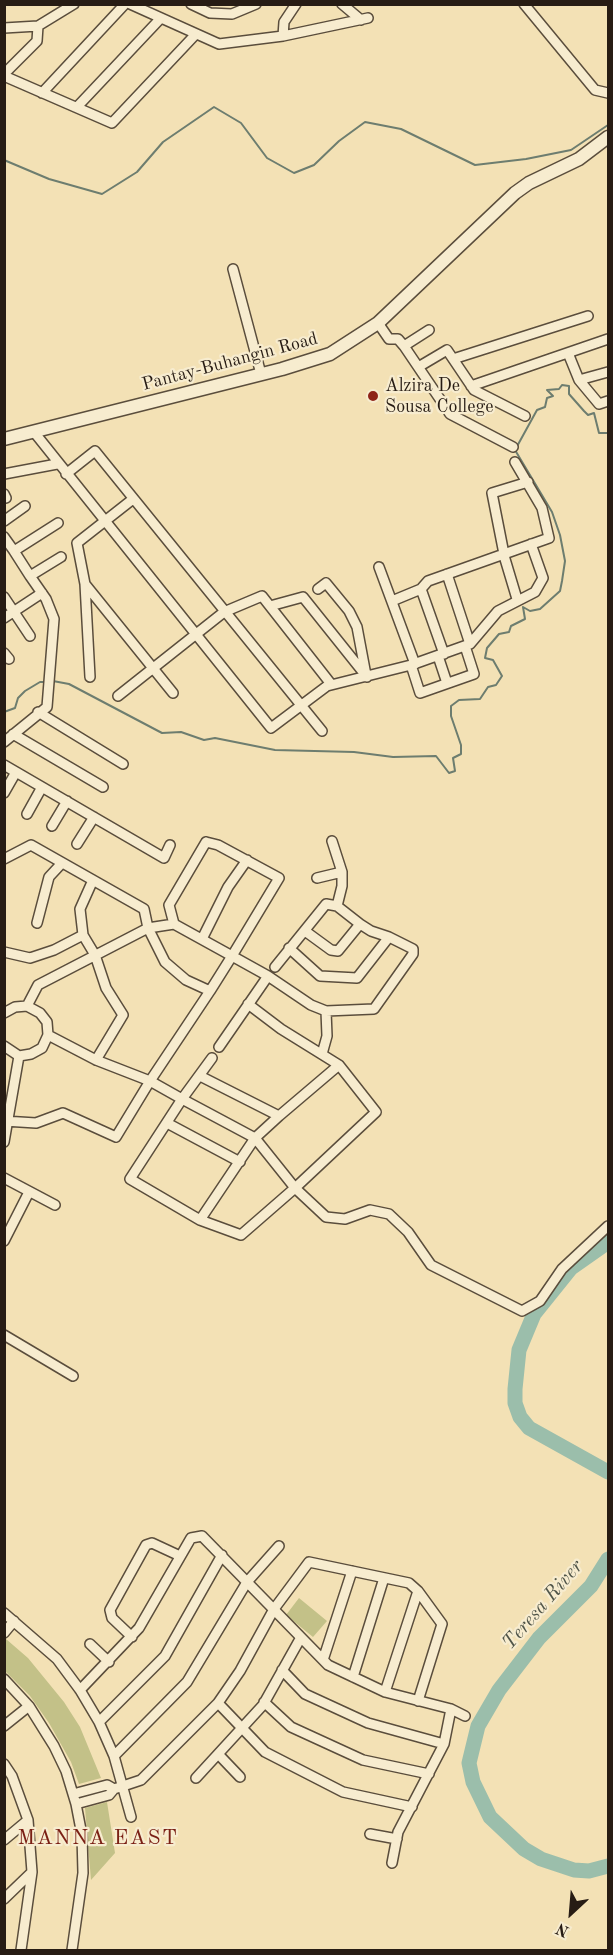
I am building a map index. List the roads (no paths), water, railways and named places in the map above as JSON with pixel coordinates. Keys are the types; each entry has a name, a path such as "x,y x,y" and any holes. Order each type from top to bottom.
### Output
{"street":[{"path":"4,28 38,27 74,4"},
{"path":"191,4 210,13 232,14 256,4"},
{"path":"283,36 284,22 296,4"},
{"path":"42,93 133,6 219,44 283,36 364,19 342,4"},
{"path":"524,4 595,90 609,93"},
{"path":"77,107 160,19"},
{"path":"38,27 37,41 4,75 112,123 195,35"},
{"name":"Pantay-Buhangin Road","path":"4,439 261,374 330,354 378,323 515,193 529,183 579,159 609,138"},
{"path":"233,269 261,374"},
{"path":"453,359 588,316"},
{"path":"378,323 389,339 398,339 420,366 450,414 513,447"},
{"path":"404,346 429,330"},
{"path":"471,386 609,339"},
{"path":"420,366 447,350 471,386 525,416"},
{"path":"568,353 579,380 598,404 609,401"},
{"path":"579,380 609,372"},
{"path":"34,432 57,464 271,728 331,684 413,665 467,645 491,617 517,599 535,592 543,578 531,544"},
{"path":"66,474 95,451 322,731"},
{"path":"392,601 421,589 428,581 549,538 546,519 528,482 515,462"},
{"path":"4,474 57,464"},
{"path":"517,599 504,553 492,494 528,482"},
{"path":"90,677 85,584 77,543 133,499"},
{"path":"4,520 25,506"},
{"path":"14,551 58,524"},
{"path":"4,537 42,594 54,619 53,661 43,710 4,742"},
{"path":"30,576 61,557"},
{"path":"379,567 413,665 420,693 474,674 447,574"},
{"path":"318,589 326,583 349,611 357,627 367,677"},
{"path":"85,584 173,693"},
{"path":"421,589 447,683"},
{"path":"4,618 42,594"},
{"path":"118,696 224,612 262,596 331,684"},
{"path":"4,597 30,636"},
{"path":"270,606 303,597 367,677"},
{"path":"43,710 123,764"},
{"path":"13,734 103,787"},
{"path":"4,765 164,858"},
{"path":"4,793 16,772"},
{"path":"27,814 42,787"},
{"path":"52,826 67,801"},
{"path":"77,844 94,817"},
{"path":"7,1122 36,1123 63,1113 116,1137 279,878 218,845 206,842 169,905 174,924"},
{"path":"332,842 342,872 342,886 337,906"},
{"path":"4,859 31,844 144,909 148,928 165,962 186,980 210,991"},
{"path":"158,867 170,845"},
{"path":"202,939 228,887 247,860"},
{"path":"37,923 49,877 62,863"},
{"path":"317,878 342,872"},
{"path":"93,880 80,909 83,935 95,955 106,988 123,1015 96,1060"},
{"path":"27,1006 38,985 148,928 174,924 268,976 311,1005 326,1011 374,1009 413,954 411,946 371,931 337,906 326,904 275,967"},
{"path":"305,931 331,950 338,951 360,924"},
{"path":"4,952 30,958 83,935"},
{"path":"289,948 320,976 357,978 389,937"},
{"path":"219,1047 268,976"},
{"path":"212,1058 182,1099 130,1179 200,1220 241,1235 376,1112 339,1065 248,1004"},
{"path":"4,1013 15,1007 27,1006 40,1013 47,1022 48,1035 42,1048 32,1054 19,1056 4,1046"},
{"path":"322,1054 327,1036 326,1011"},
{"path":"48,1035 96,1060 150,1081 255,1138 295,1188 326,1218 345,1219 370,1210 389,1214 408,1232 431,1265 522,1311 540,1301 562,1269 609,1226"},
{"path":"4,1142 19,1056"},
{"path":"200,1220 255,1138 339,1065"},
{"path":"200,1076 279,1116"},
{"path":"166,1123 240,1162"},
{"path":"4,1178 55,1205"},
{"path":"4,1241 29,1192"},
{"path":"4,1335 72,1376"},
{"path":"80,1690 132,1637 190,1538 202,1536 323,1660 385,1692 451,1709 465,1716"},
{"path":"132,1637 112,1618 110,1610 146,1545 152,1543 180,1556"},
{"path":"114,1756 187,1682 247,1582 279,1546"},
{"path":"99,1722 165,1656 222,1555"},
{"path":"76,1804 109,1795 119,1788 141,1780 218,1703 240,1671 274,1609 309,1562 409,1583 418,1591 442,1624 418,1701"},
{"path":"323,1660 352,1571"},
{"path":"353,1677 384,1578"},
{"path":"385,1692 418,1591"},
{"path":"4,1612 57,1659 80,1690 99,1722 114,1756 119,1788 130,1817"},
{"path":"4,1633 14,1621"},
{"path":"196,1778 243,1730 264,1702 300,1638"},
{"path":"90,1644 109,1662"},
{"path":"282,1670 304,1694 368,1723 444,1744"},
{"path":"4,1679 29,1706 54,1746 74,1794 82,1835 82,1873 72,1950"},
{"path":"264,1702 291,1726 363,1760 429,1774"},
{"path":"218,1703 265,1752 343,1792 412,1807"},
{"path":"4,1726 29,1706"},
{"path":"392,1863 397,1839 444,1744 451,1709"},
{"path":"219,1755 240,1777"},
{"path":"4,1764 12,1776 28,1820 32,1872 22,1946 12,1950"},
{"path":"4,1783 12,1776"},
{"path":"74,1794 107,1785 119,1788"},
{"path":"4,1840 28,1820"},
{"path":"370,1834 397,1839"},
{"path":"4,1899 32,1872"}],"waterway":[{"path":"4,160 49,179 102,194 137,172 163,142 214,107 241,123 267,158 294,173 314,165 339,141 365,122 401,129 475,165 526,159 571,150 608,125"},
{"path":"53,681 69,684 162,733 181,732 204,740 215,738 275,750 354,752 393,757 436,756 449,773 455,771 453,758 461,754 461,745 451,716 451,706 459,700 480,699 488,687 496,685 502,676 493,660 485,658 487,648 499,634 509,632 511,626 525,619 523,607 530,611 540,609 560,591 562,581 565,561 560,535 552,512 515,450 537,410 545,407 547,398 553,396 547,390 559,389 562,385 569,386 569,394 588,415 594,413 599,433 608,433"},
{"path":"4,712 15,708 18,698 25,691 40,682 48,682"},
{"name":"Teresa River","path":"608,1242 571,1268 534,1314 519,1350 515,1389 515,1403 520,1417 529,1428 608,1472"},
{"name":"Teresa River","path":"608,1559 591,1586 539,1638 499,1690 478,1726 469,1763 473,1782 490,1817 524,1849 541,1859 574,1870 589,1871 608,1866"}],"place":[{"name":"Alzira De Sousa College","path":"373,396"}],"district":[{"name":"MANNA EAST","path":"98,1838"}]}
